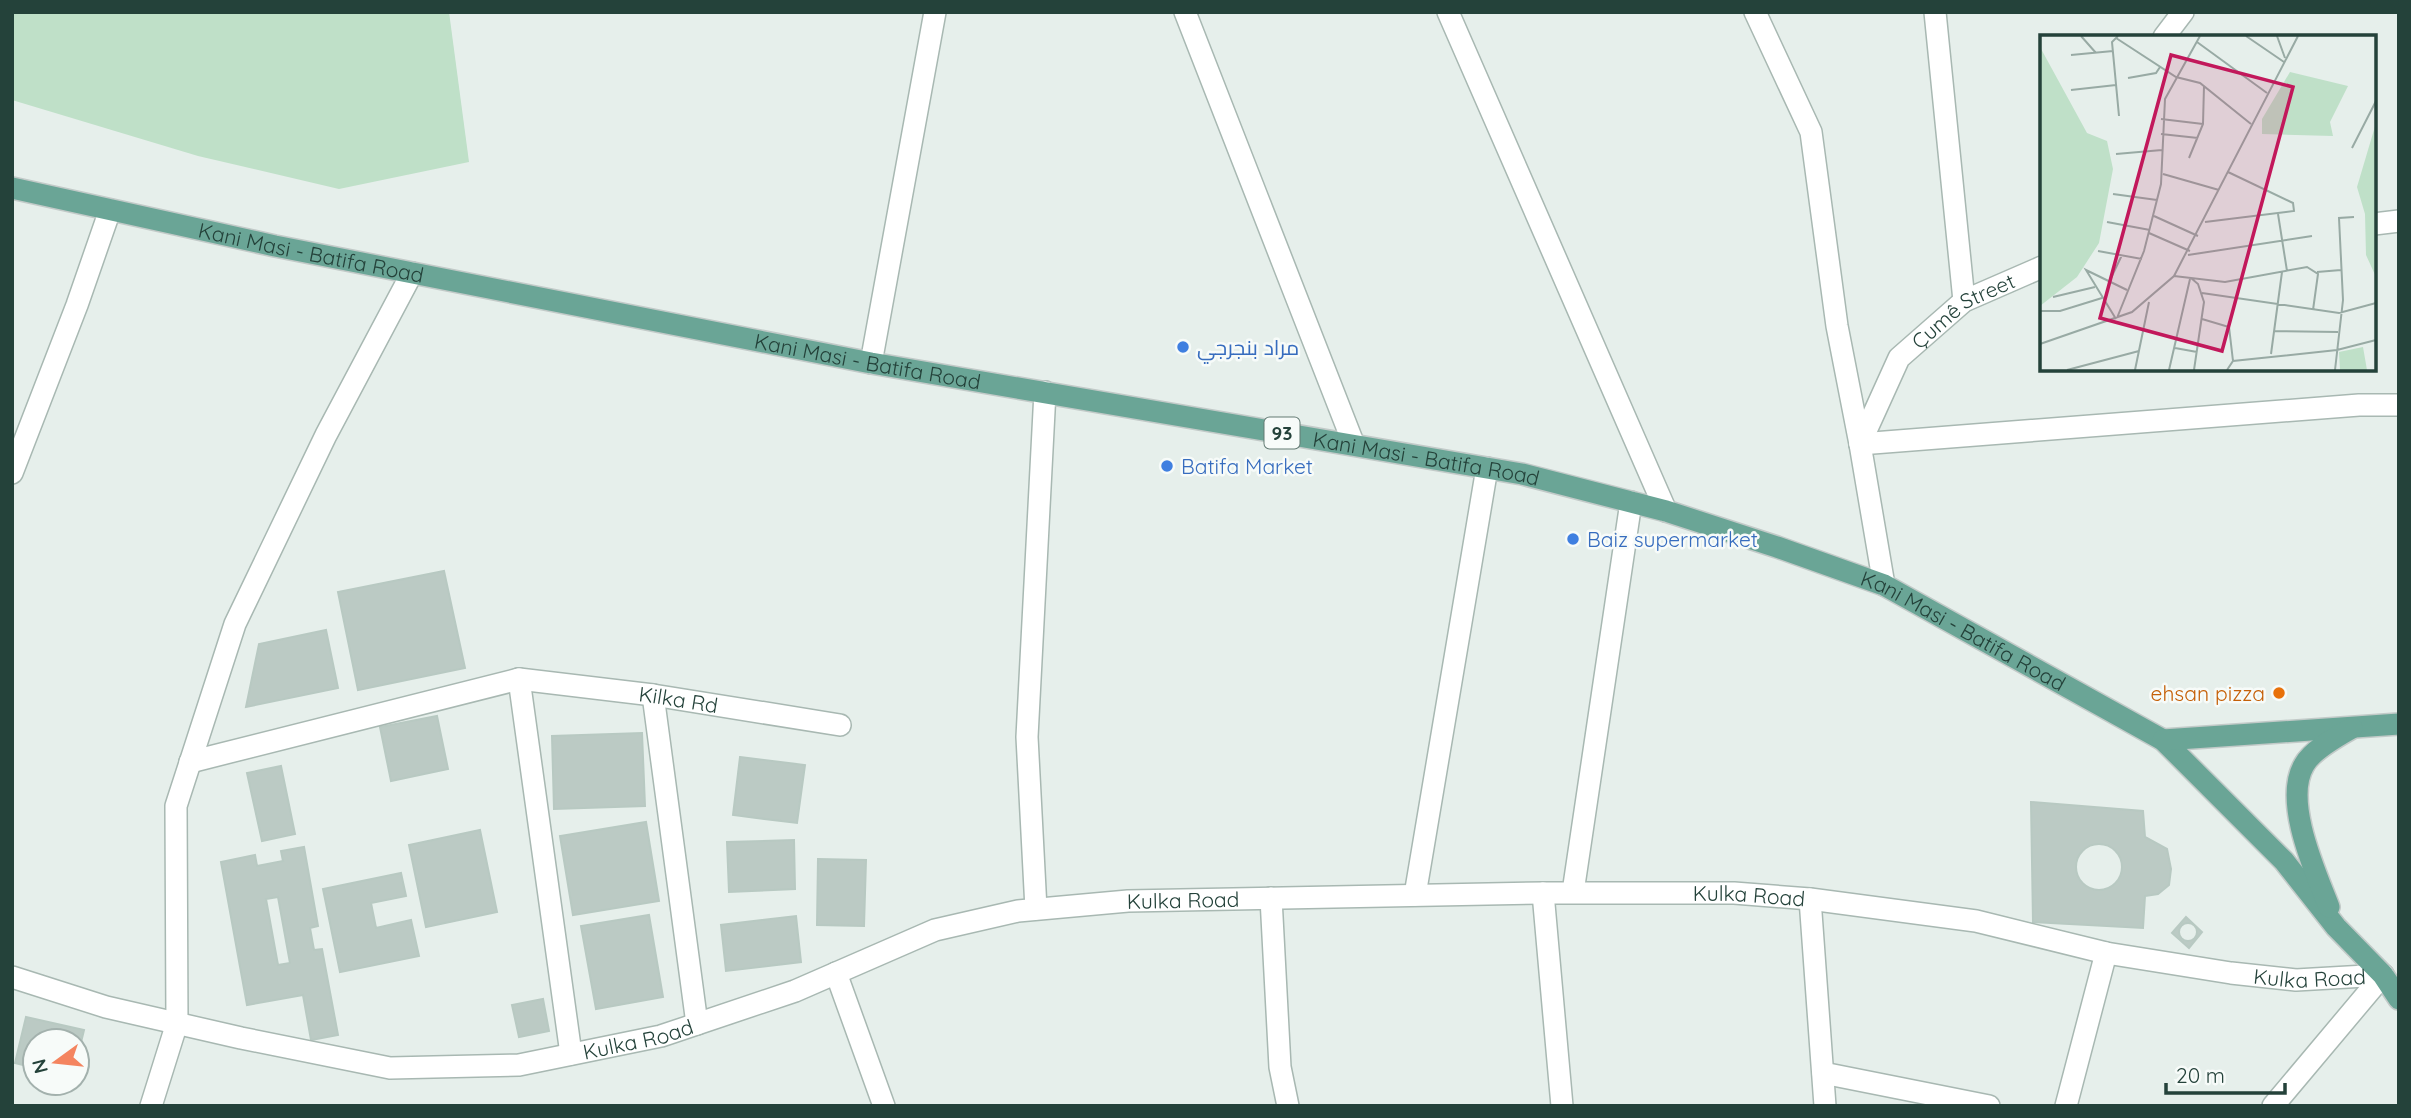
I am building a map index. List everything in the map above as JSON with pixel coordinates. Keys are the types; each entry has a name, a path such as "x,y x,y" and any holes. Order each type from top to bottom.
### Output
{"main road":[{"name":"Kani Masi - Batifa Road","path":"12,188 110,211 412,273 871,363 1522,474 1666,511 1884,585 2163,740 2284,861 2336,927 2383,975 2399,999"},
{"path":"2163,740 2399,724"},
{"path":"2336,927 2306,848 2295,795 2304,764 2329,742 2354,727"}],"street":[{"path":"871,363 935,12"},
{"path":"1185,12 1354,445"},
{"path":"1448,12 1666,511"},
{"path":"1755,12 1811,132 1837,326 1884,585"},
{"path":"1935,12 1964,301"},
{"path":"2166,35 2183,12"},
{"path":"12,473 110,211"},
{"path":"2376,224 2399,221"},
{"name":"Çumê Street","path":"1860,444 1899,358 1964,301 2040,268"},
{"path":"151,1106 177,1023 176,806 235,624 326,435 412,273"},
{"path":"1035,909 1027,737 1045,392"},
{"path":"1860,444 2359,405 2399,405"},
{"path":"1415,895 1488,468"},
{"path":"1573,892 1631,502"},
{"path":"190,762 519,679 571,1054"},
{"name":"Kilka Rd","path":"519,679 653,695 840,725"},
{"path":"653,695 697,1024"},
{"name":"Kulka Road","path":"12,977 106,1007 390,1068 519,1065 661,1036 795,990 935,930 1017,911 1128,901 1573,892 1734,893 1810,899 1976,921 2106,953 2296,980 2383,975"},
{"path":"1543,893 1562,1106"},
{"path":"1270,898 1280,1067 1287,1106"},
{"path":"1810,899 1825,1106"},
{"path":"2066,1106 2106,953"},
{"path":"836,973 884,1106"},
{"path":"2273,1106 2383,975"},
{"path":"1823,1073 1989,1106"}],"green space":[{"path":"12,12 449,12 469,162 339,189 198,156 12,100"}],"building":[{"path":"444,571 465,668 358,690 338,592"},
{"path":"326,630 338,688 246,707 259,644"},
{"path":"437,716 448,769 391,781 380,727"},
{"path":"642,733 645,806 554,809 552,736"},
{"path":"740,757 805,765 797,823 733,815"},
{"path":"281,766 295,834 262,841 247,773"},
{"path":"2031,802 2143,811 2145,837 2167,849 2171,869 2169,885 2158,894 2145,896 2143,928 2033,922"},
{"path":"646,822 659,901 573,915 560,836"},
{"path":"480,830 497,912 426,927 409,845"},
{"path":"794,840 795,889 729,892 727,842"},
{"path":"2099,844 2115,851 2122,867 2115,883 2099,890 2083,883 2076,867 2083,851"},
{"path":"304,847 318,926 310,928 314,950 322,949 338,1035 311,1040 303,995 247,1005 221,862 255,855 257,866 283,861 281,851","holes":["278,897 290,963 278,965 266,899"]},
{"path":"818,859 866,860 864,926 817,925"},
{"path":"401,873 406,896 371,903 376,928 411,920 419,956 340,972 323,889"},
{"path":"649,915 663,997 596,1009 581,926"},
{"path":"796,916 801,962 726,971 721,925"},
{"path":"2186,917 2202,932 2189,948 2172,933"},
{"path":"2184,923 2192,923 2197,932 2195,939 2184,941 2179,936 2179,928"},
{"path":"543,999 549,1031 519,1037 512,1005"},
{"path":"26,1017 71,1027 24,1027"},
{"path":"21,1038 21,1064 15,1063"}],"place":[{"name":"مراد بنجرجي","path":"1183,347"},
{"name":"Batifa Market","path":"1167,466"},
{"name":"Baiz supermarket","path":"1573,539"},
{"name":"ehsan pizza","path":"2279,693"}]}
